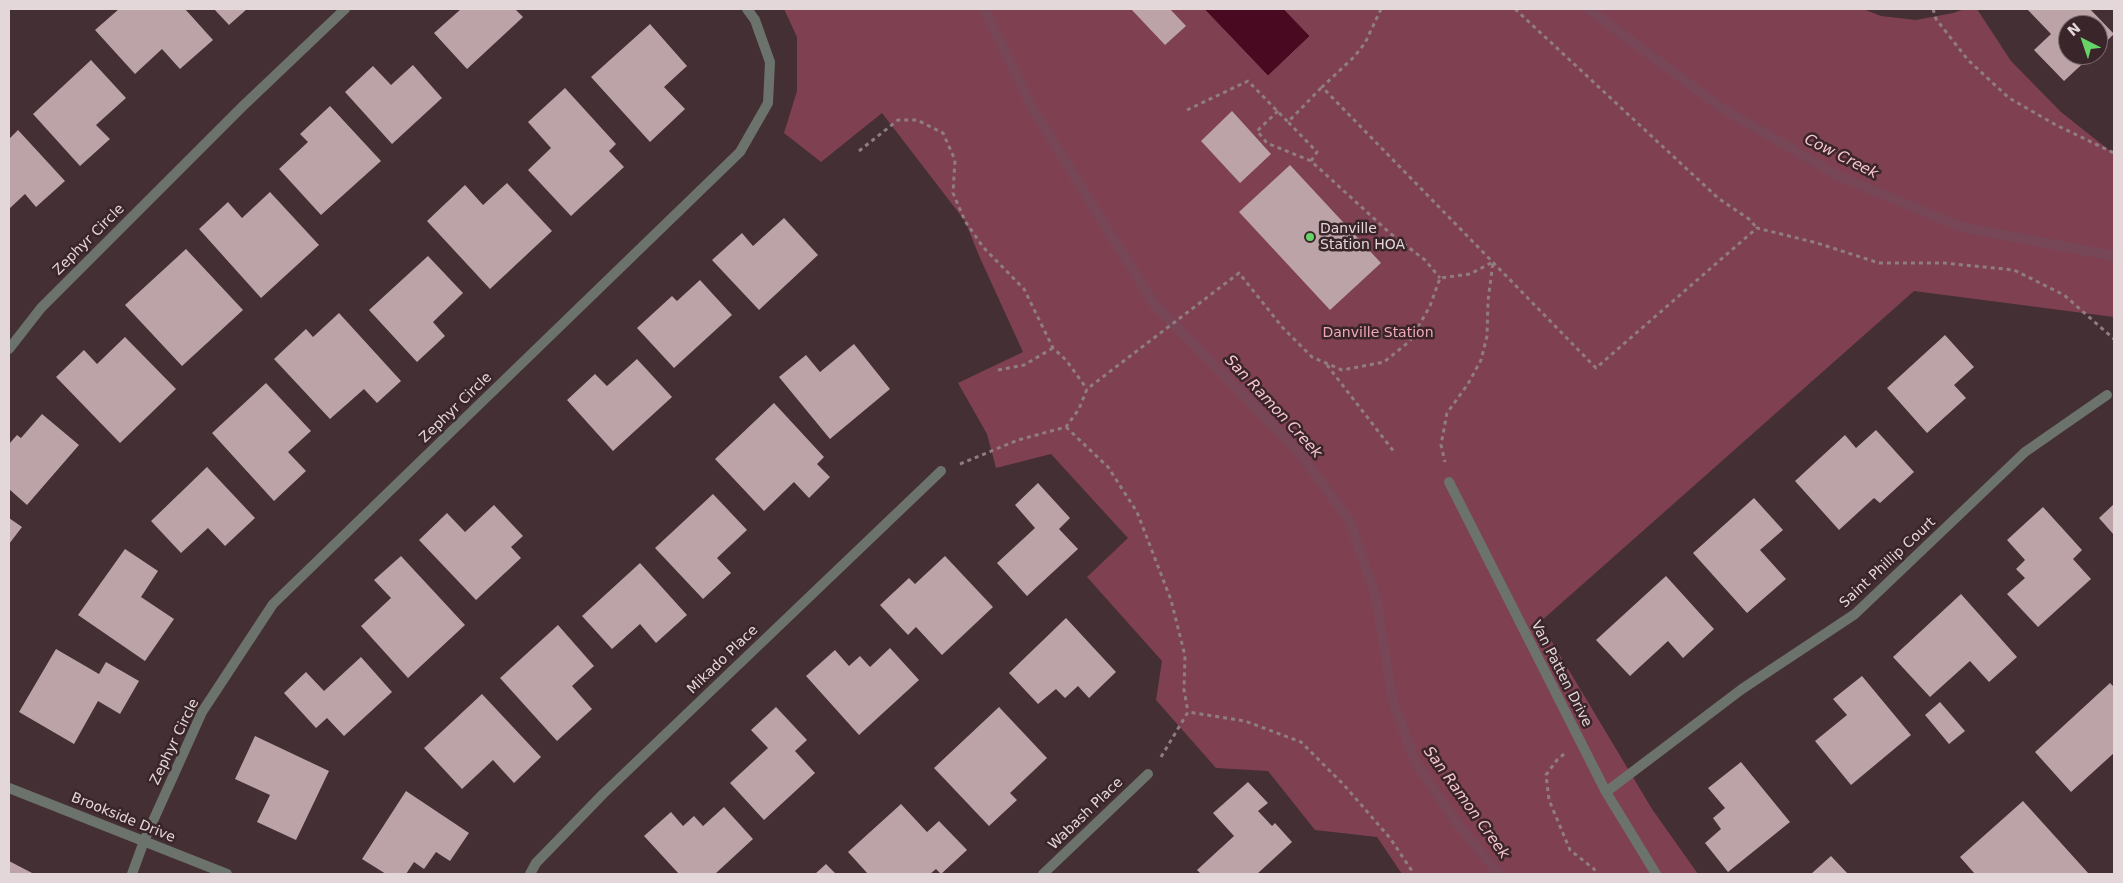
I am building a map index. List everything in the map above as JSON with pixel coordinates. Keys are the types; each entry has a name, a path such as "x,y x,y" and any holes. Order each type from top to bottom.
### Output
{"street":[{"name":"Zephyr Circle","path":"9,349 41,308 238,111 345,9"},
{"name":"Zephyr Circle","path":"132,874 144,842 202,712 273,604 740,152 768,103 770,62 755,20 747,9"},
{"name":"Saint Phillip Court","path":"1606,792 1742,689 1855,614 2025,452 2107,395"},
{"name":"Mikado Place","path":"530,874 536,863 603,794 941,472"},
{"name":"Van Patten Drive","path":"1449,482 1606,792 1656,874"},
{"name":"Wabash Place","path":"1043,874 1148,774"},
{"name":"Brookside Drive","path":"9,788 227,874"}],"path":[{"path":"1288,122 1365,43 1381,9"},
{"path":"1515,9 1718,198 1749,219 1757,228 1817,243 1879,263 1944,263 2014,270 2064,296 2114,339"},
{"path":"1933,9 1936,19 1968,60 2009,98 2056,125 2114,153"},
{"path":"1188,110 1248,81 1317,152 1311,160"},
{"path":"1322,87 1596,368 1757,228"},
{"path":"1278,111 1257,131 1267,143 1311,160 1391,234 1425,260 1440,278"},
{"path":"859,151 898,120 917,120 943,133 955,160 953,193 965,221 983,247 1024,289 1053,348 1066,360 1086,389"},
{"path":"1440,278 1470,274 1493,262"},
{"path":"1449,482 1441,445 1447,413 1468,384 1481,360 1487,336 1488,301 1493,262"},
{"path":"941,472 1018,440 1066,427 1079,409 1086,389 1239,273 1312,357 1342,370 1384,362 1410,341 1430,306 1440,278"},
{"path":"998,370 1024,364 1053,348"},
{"path":"1326,364 1395,453"},
{"path":"1066,427 1108,467 1141,520 1171,600 1185,656 1184,690 1188,712 1169,746 1148,774"},
{"path":"1188,712 1245,721 1301,742 1344,785 1390,838 1414,874"},
{"path":"1581,742 1557,760 1546,775 1549,800 1570,850 1594,869 1597,874"}],"green space":[{"name":"Danville Station","path":"784,9 1863,9 1881,16 1916,20 1965,9 1977,9 2011,61 2061,112 2114,154 2114,317 1914,291 1540,622 1652,809 1698,874 1402,874 1377,837 1315,830 1268,771 1216,768 1156,700 1162,661 1087,577 1128,538 1051,454 996,468 987,434 958,383 1023,352 965,221 882,113 821,162 784,133 797,91 797,37"}],"shaded area":[{"path":"1204,9 1284,9 1310,36 1268,76"}],"building":[{"path":"119,9 185,9 213,40 180,69 162,49 135,74 95,30"},
{"path":"214,9 247,9 229,25"},
{"path":"461,9 515,9 523,17 467,69 434,33"},
{"path":"1131,9 1170,9 1186,26 1165,45"},
{"path":"2027,9 2090,9 2096,15 2058,15 2058,65 2081,65 2064,81 2034,50 2051,34"},
{"path":"650,24 687,66 664,87 685,109 650,142 591,77"},
{"path":"2108,28 2114,34 2108,40"},
{"path":"91,60 126,98 96,125 110,139 80,166 33,114"},
{"path":"413,65 442,98 392,144 345,92 373,66 391,85"},
{"path":"565,88 616,144 609,151 624,167 571,216 528,170 551,148 528,122"},
{"path":"330,106 381,161 321,215 279,169 308,142 300,134"},
{"path":"1232,111 1271,154 1240,183 1201,141"},
{"path":"18,130 65,181 36,207 25,194 9,209 9,139"},
{"name":"Danville Station HOA","path":"1290,165 1381,263 1330,310 1239,212"},
{"path":"507,183 552,231 490,289 427,221 465,185 483,205"},
{"path":"270,192 319,245 261,298 199,229 228,202 242,218"},
{"path":"784,218 818,255 759,310 712,260 742,233 753,246"},
{"path":"186,249 243,310 182,366 125,305"},
{"path":"428,256 463,293 433,322 445,336 417,362 369,310"},
{"path":"700,280 732,315 674,368 637,328 672,296 677,301"},
{"path":"339,313 401,381 377,403 364,389 330,419 274,359 306,329 313,337"},
{"path":"1945,335 1974,367 1954,385 1966,398 1927,433 1887,388"},
{"path":"125,337 176,389 120,443 56,377 84,350 97,364"},
{"path":"854,344 890,389 830,439 779,377 806,355 820,372"},
{"path":"637,359 672,397 613,451 567,400 595,374 607,386"},
{"path":"266,383 311,431 288,452 306,471 274,501 212,433"},
{"path":"774,403 824,457 817,464 830,477 809,498 794,482 764,511 715,459"},
{"path":"42,414 79,445 27,505 9,489 9,444 17,435 21,438"},
{"path":"1876,430 1914,472 1880,503 1874,498 1839,530 1795,481 1845,435 1856,448"},
{"path":"207,467 255,518 225,546 208,528 181,553 151,521"},
{"path":"1038,483 1070,518 1059,529 1078,549 1027,596 997,563 1035,528 1015,505"},
{"path":"713,494 747,530 717,558 731,573 703,599 655,548"},
{"path":"1754,498 1783,530 1760,550 1786,579 1747,613 1693,553"},
{"path":"2114,504 2114,535 2099,518"},
{"path":"494,505 523,536 511,547 521,558 476,600 419,540 447,513 465,532"},
{"path":"2043,507 2082,550 2073,559 2091,579 2038,627 2007,594 2025,578 2016,569 2025,560 2007,540"},
{"path":"9,518 22,527 9,544"},
{"path":"125,549 158,571 141,597 174,619 145,661 78,615"},
{"path":"401,556 465,625 408,678 361,626 391,598 374,580"},
{"path":"945,556 993,607 942,655 916,627 908,635 880,605 909,578 915,584"},
{"path":"640,563 687,615 656,643 640,624 612,649 582,616"},
{"path":"1666,576 1714,629 1683,658 1668,641 1630,676 1596,640"},
{"path":"1961,594 2017,657 1989,682 1970,661 1930,697 1893,657"},
{"path":"1066,618 1116,672 1089,698 1078,686 1065,698 1056,689 1038,704 1009,673"},
{"path":"558,625 594,666 572,686 592,709 557,741 500,678"},
{"path":"890,648 919,680 859,735 806,676 835,650 849,666 860,656 870,667"},
{"path":"56,649 99,674 106,662 139,681 120,714 98,701 74,744 19,712"},
{"path":"361,657 392,692 344,736 327,718 316,728 284,693 306,672 324,691"},
{"path":"1862,676 1911,735 1851,785 1815,741 1847,715 1833,699"},
{"path":"2110,683 2114,687 2114,753 2071,792 2035,752"},
{"path":"482,694 541,757 514,783 493,760 462,789 424,748"},
{"path":"1940,702 1965,731 1949,744 1925,715"},
{"path":"776,707 807,740 795,751 815,773 764,820 730,783 768,748 751,730"},
{"path":"999,707 1047,758 1010,793 1017,800 989,826 934,768"},
{"path":"255,736 329,771 296,840 257,822 270,795 235,779"},
{"path":"1741,762 1790,822 1728,872 1705,843 1721,829 1713,818 1725,808 1708,788"},
{"path":"1248,782 1268,803 1258,811 1272,826 1275,823 1292,842 1257,874 1201,874 1197,870 1234,836 1213,813"},
{"path":"406,791 469,833 450,861 436,852 424,869 414,862 406,874 386,874 362,859"},
{"path":"2023,801 2089,874 1975,874 1960,857"},
{"path":"901,804 927,832 939,821 967,850 941,874 936,869 930,874 868,874 848,852"},
{"path":"724,807 753,839 715,874 679,874 644,836 671,812 683,826 694,816 703,826"},
{"path":"1831,856 1848,874 1811,874"},
{"path":"9,861 34,874 9,874"},
{"path":"826,864 836,874 815,874"}],"waterway":[{"name":"San Ramon Creek","path":"984,9 1034,111 1154,304 1299,452 1349,520 1376,597 1393,702 1415,761 1454,819 1499,874"},
{"name":"Cow Creek","path":"1588,9 1723,109 1839,176 1961,227 2114,256"}],"place":[{"name":"Danville Station HOA","path":"1310,237"}]}
